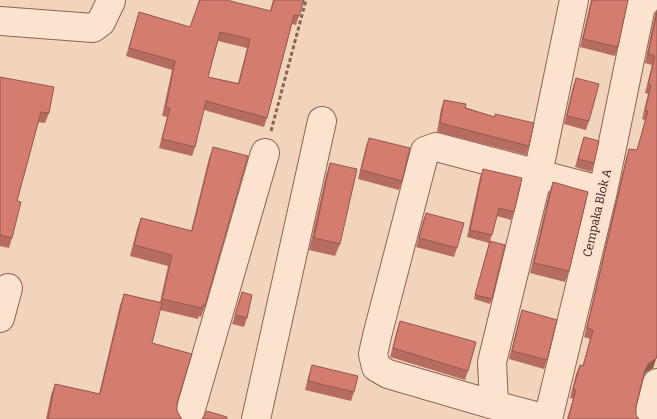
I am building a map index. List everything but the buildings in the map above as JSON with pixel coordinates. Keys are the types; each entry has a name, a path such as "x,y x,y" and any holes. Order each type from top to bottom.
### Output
{"street":[{"path":"494,405 492,362 538,174 574,0"},
{"path":"0,21 93,28 101,22 111,1"},
{"name":"Cempaka Blok A","path":"548,419 603,191 644,3"},
{"path":"256,419 322,121"},
{"path":"548,419 388,374 376,367 373,354 425,151 436,147 603,191"},
{"path":"188,419 265,153"},
{"path":"0,318 8,288"},
{"path":"648,419 657,383"}],"path":[{"path":"265,153 306,0"}]}
